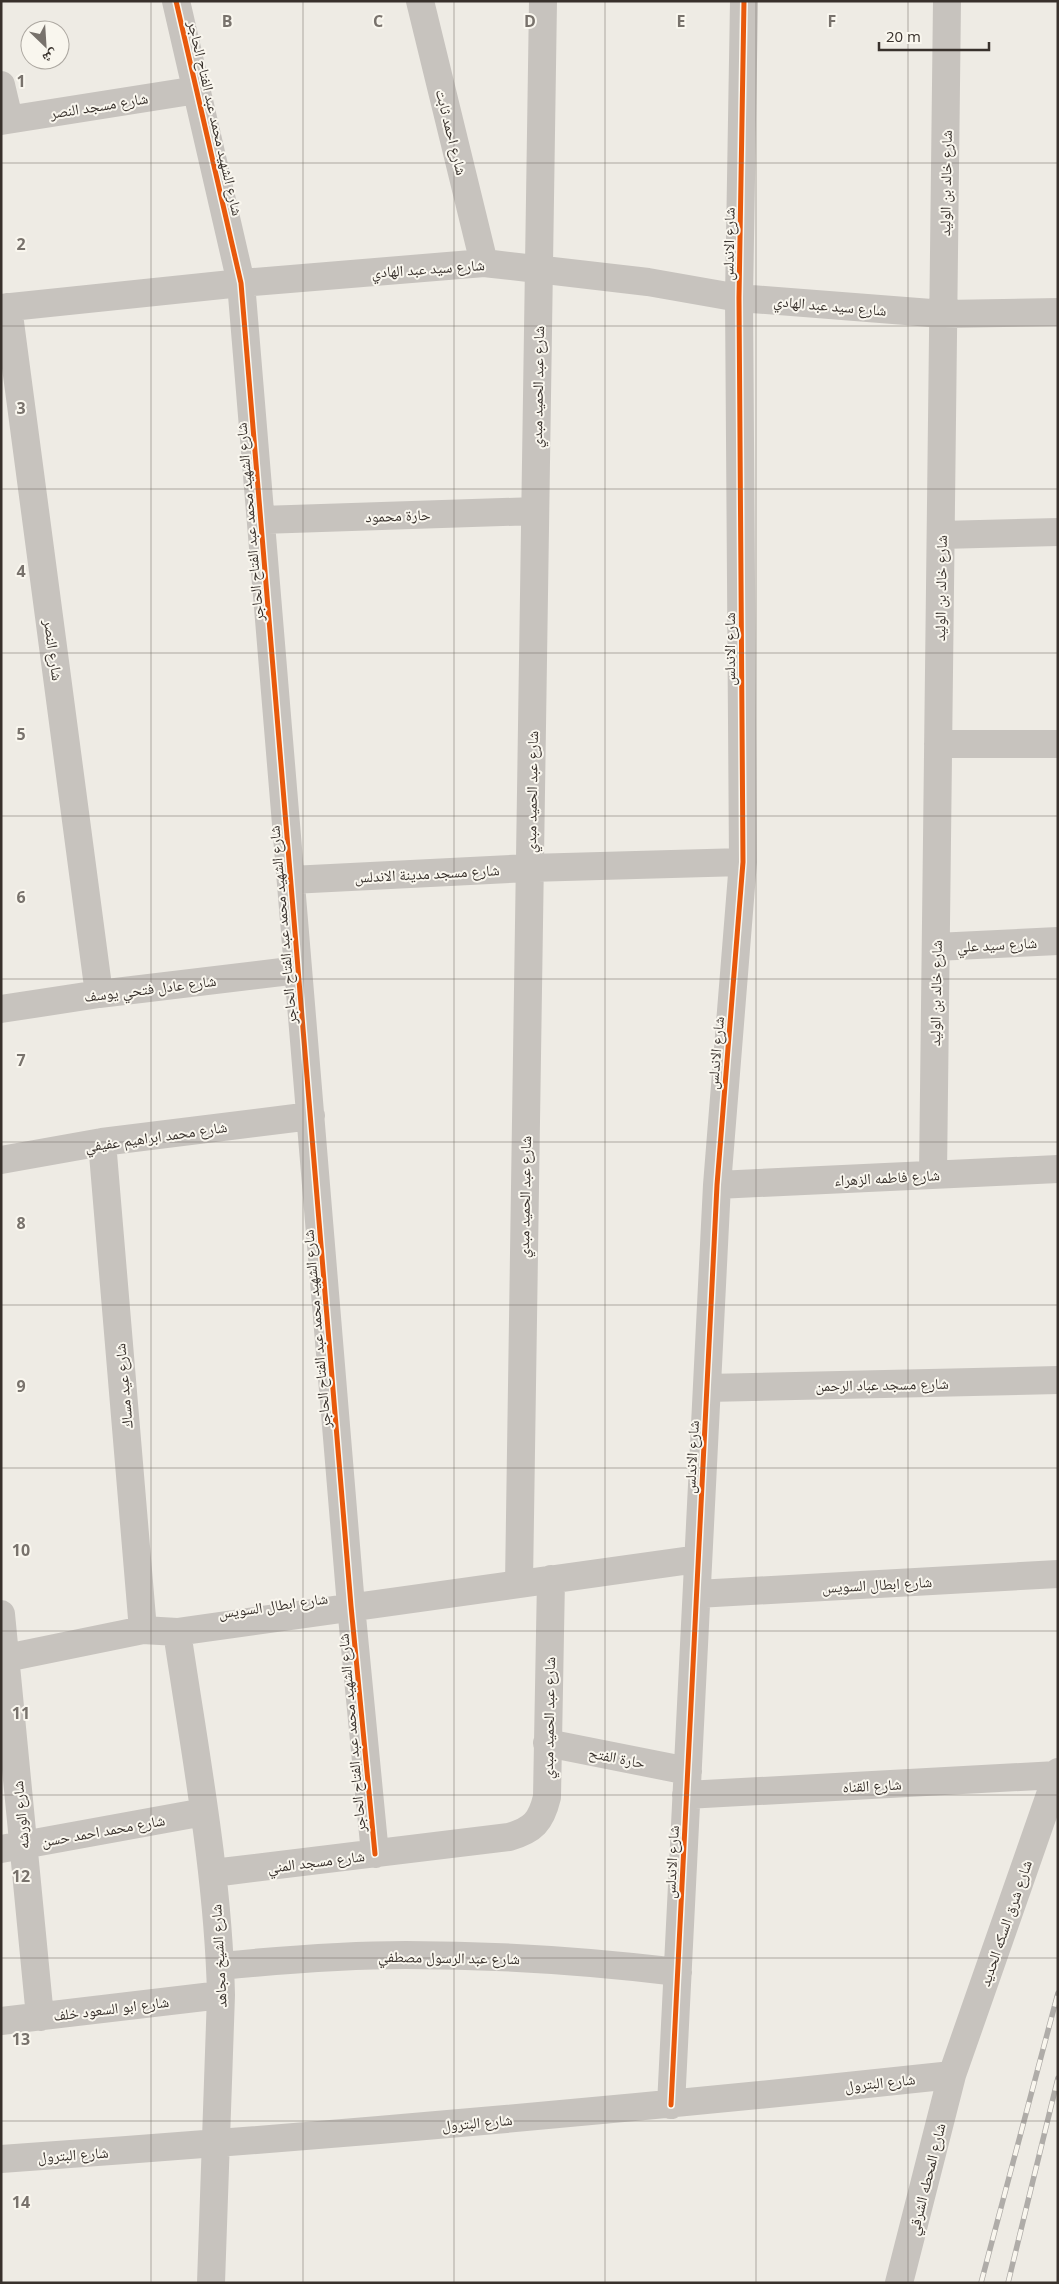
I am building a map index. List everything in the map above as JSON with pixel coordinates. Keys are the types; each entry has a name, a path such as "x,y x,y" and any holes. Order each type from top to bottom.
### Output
{"street":[{"name":"شارع الشهيد محمد عبد الفتاح الحاجر","path":"176,1 241,282 351,1606 375,1854"},
{"name":"شارع احمد ثابت","path":"420,1 484,263"},
{"name":"شارع عبد الحميد مبدي","path":"519,1583 543,1"},
{"name":"شارع الاندلس","path":"671,2105 717,1185 743,862 739,298 744,1"},
{"name":"شارع خالد بن الوليد","path":"933,1175 947,1"},
{"path":"1,84 5,120"},
{"name":"شارع مسجد النصر","path":"5,120 197,90"},
{"name":"شارع سيد عبد الهادي","path":"5,307 241,282 484,263 648,282 739,298 944,314 1058,312"},
{"name":"شارع النصر","path":"5,307 99,994"},
{"name":"حارة محمود","path":"261,520 535,511"},
{"path":"941,534 1058,532"},
{"path":"938,744 1058,744"},
{"name":"شارع مسجد مدينة الاندلس","path":"291,880 530,868 743,862"},
{"name":"شارع سيد علي","path":"936,947 1058,941"},
{"name":"شارع عادل فتحي يوسف","path":"1,1009 99,994 298,970"},
{"name":"شارع محمد ابراهيم عفيفي","path":"1,1160 102,1142 311,1116"},
{"name":"شارع عيد مساك","path":"102,1142 143,1630"},
{"name":"شارع فاطمه الزهراء","path":"717,1185 1058,1169"},
{"name":"شارع مسجد عباد الرحمن","path":"707,1388 1058,1380"},
{"name":"شارع ابطال السويس","path":"3,1659 143,1630 177,1632 351,1606 698,1560"},
{"name":"شارع ابطال السويس","path":"697,1594 1058,1574"},
{"name":"شارع عبد الحميد مبدي","path":"509,1838 524,1833 536,1824 544,1811 547,1797 551,1579"},
{"name":"شارع الورشه","path":"1,1614 12,1847 40,2016"},
{"name":"شارع الشيخ مجاهد","path":"177,1632 214,1873 220,1966 221,1995 211,2283"},
{"name":"حارة الفتح","path":"547,1743 687,1783"},
{"name":"شارع القناه","path":"687,1783 1057,1773"},
{"name":"شارع شرق السكه الحديد","path":"952,2075 1057,1773"},
{"name":"شارع محمد احمد حسن","path":"12,1847 204,1812"},
{"name":"شارع مسجد المني","path":"214,1873 509,1838"},
{"name":"شارع عبد الرسول مصطفي","path":"220,1966 312,1958 404,1955 496,1956 588,1961 678,1972"},
{"name":"شارع ابو السعود خلف","path":"1,2021 221,1995"},
{"name":"شارع البترول","path":"1,2159 216,2144 671,2105 952,2075"},
{"name":"شارع المحطه الشرقي","path":"899,2283 952,2075"}],"railway":[{"path":"981,2283 1058,1993"},
{"path":"1008,2283 1058,2078"}],"cycle path":[{"path":"176,1 241,283 351,1606 375,1854"},
{"path":"671,2105 717,1185 743,862 739,298 744,1"}]}
